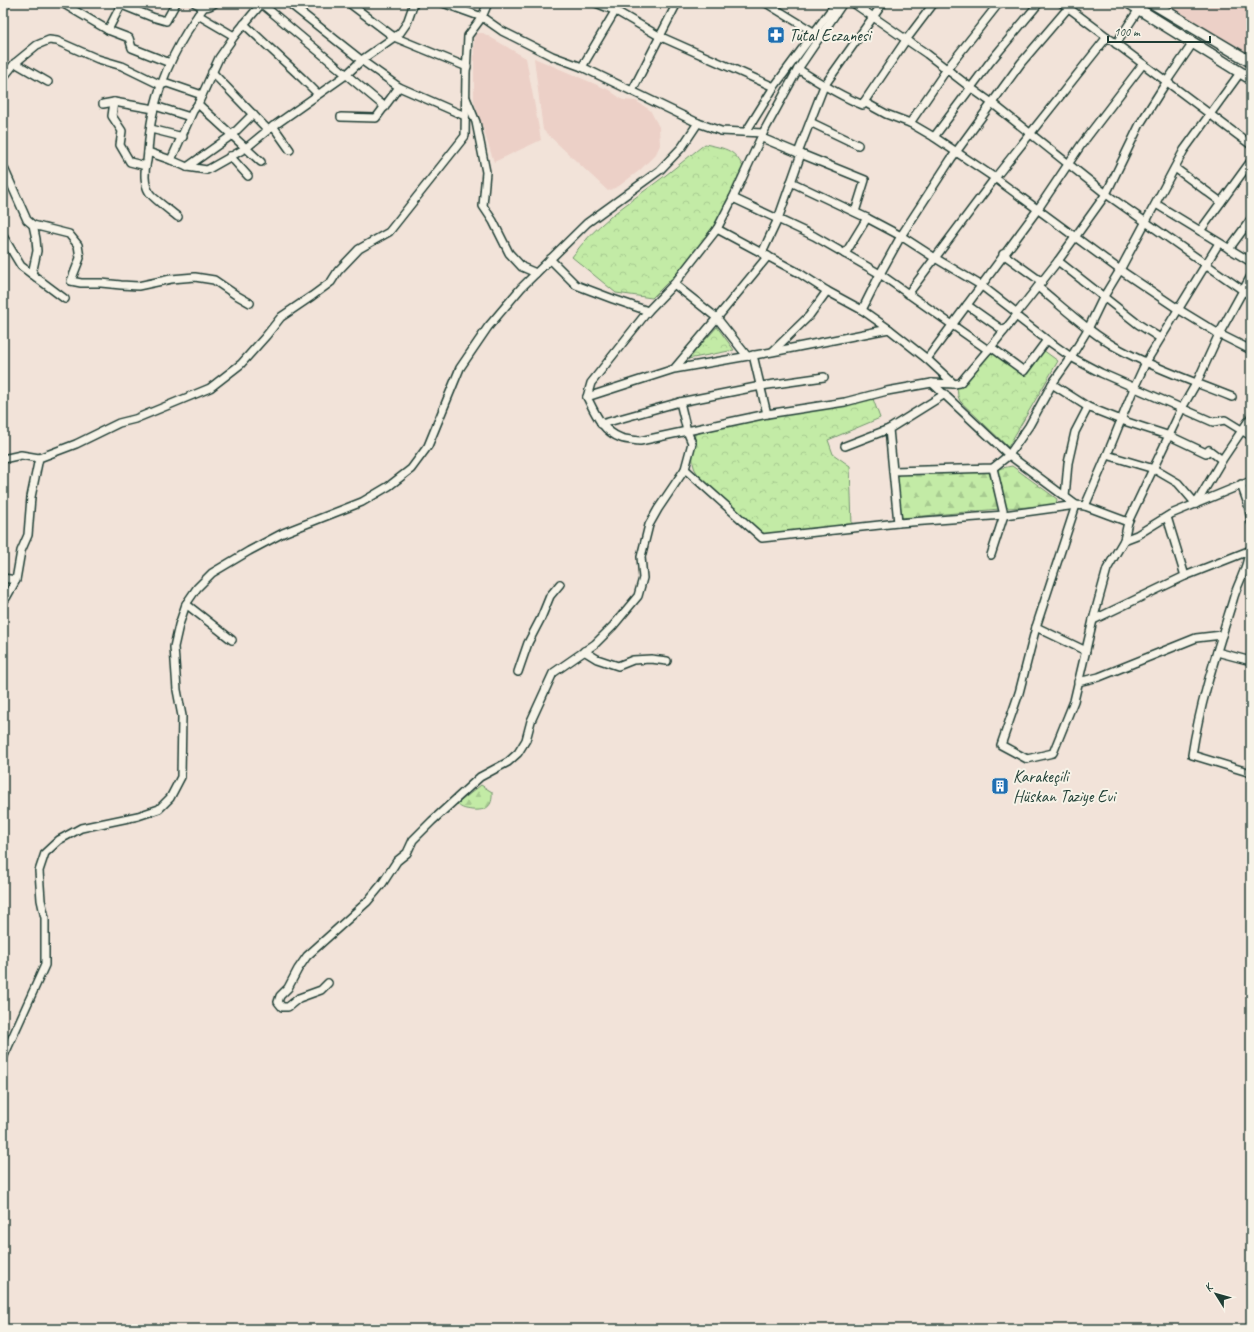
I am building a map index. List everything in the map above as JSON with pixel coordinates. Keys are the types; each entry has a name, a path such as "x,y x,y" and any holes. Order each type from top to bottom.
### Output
{"main road":[{"path":"1129,3 1251,79"},
{"path":"1152,3 1250,58 1240,73"}],"street":[{"path":"3,8 6,3"},
{"path":"62,3 108,30 129,38 132,48 170,63"},
{"path":"108,30 119,4 144,15 166,21 176,3"},
{"path":"195,3 204,7 209,7 215,3"},
{"path":"171,160 219,58 234,36 262,3 385,107"},
{"path":"289,3 361,60 399,87 465,116"},
{"path":"349,3 394,37 467,67"},
{"path":"148,152 187,167 207,170 246,148 270,128 346,75 361,60 400,33 407,23 414,3"},
{"path":"444,3 482,17 502,31 552,56 582,67 698,123 721,131 746,132 762,136 799,154 865,180 855,212"},
{"path":"3,459 21,455 39,458 76,444 119,423 135,419 210,388 241,364 281,317 331,282 338,271 359,249 389,232 465,136 468,36 482,17 488,3"},
{"path":"596,3 616,11 659,36 774,87"},
{"path":"582,67 620,3"},
{"path":"632,91 677,3"},
{"path":"766,3 815,33"},
{"path":"746,132 774,87 836,3"},
{"path":"843,3 798,68 762,136 717,229 674,284 648,311 590,383 587,397 601,424 610,433 622,439 640,441 767,414 845,402 887,391 932,383 960,383 1004,331 1058,262 1106,194 1140,124 1167,81 1194,43"},
{"path":"852,3 906,40 992,103 1106,194 1251,296"},
{"path":"674,369 717,318 765,255 791,182 810,122 824,86 883,3"},
{"path":"798,68 824,86 863,105 906,40 934,3"},
{"path":"910,123 946,69 999,3"},
{"path":"934,137 990,62 1039,3"},
{"path":"1062,3 1251,145"},
{"path":"178,217 150,194 146,180 146,166 154,107 161,85 170,63 204,7"},
{"path":"862,310 901,236 956,152 1021,63 1068,8"},
{"path":"1116,44 1138,9"},
{"path":"198,15 234,36"},
{"path":"244,24 318,94"},
{"path":"908,294 995,178 1107,37"},
{"path":"3,78 15,63 37,45 49,40 57,41 98,59 122,66 161,85 167,83 202,95"},
{"path":"15,63 48,82"},
{"path":"927,358 982,286 1003,254 1038,209 1068,164 1143,64"},
{"path":"212,72 253,114 270,128 290,150"},
{"path":"893,471 993,468 1009,455 1029,426 1052,384 1072,357 1103,298 1146,223 1184,150 1240,73"},
{"path":"341,117 376,118 399,87"},
{"path":"465,96 476,122 486,172 483,206 493,221 509,253 522,267 536,273"},
{"path":"114,102 112,116 122,131 120,145 130,162 146,166"},
{"path":"103,104 114,102 154,107 190,117"},
{"path":"864,102 886,114 910,123 934,137 995,178 1120,270 1178,309 1219,334 1251,350"},
{"path":"198,104 261,162"},
{"path":"187,167 232,135 253,114"},
{"path":"810,122 858,145"},
{"path":"3,1058 45,966 45,918 41,900 39,871 45,853 59,840 81,828 138,816 159,809 170,798 181,777 182,716 177,690 174,647 178,625 186,604 197,588 212,572 248,551 283,533 362,502 389,486 411,469 428,446 460,368 488,327 521,288 587,223 660,170 682,147 698,123"},
{"path":"151,129 183,137"},
{"path":"230,156 248,176"},
{"path":"1200,231 1251,161"},
{"path":"3,166 27,220 33,225 69,234 78,245 80,258 70,281 138,286 171,279 195,277 214,280 250,303"},
{"path":"1175,168 1221,202"},
{"path":"791,182 855,212 901,236 982,286 1047,340 1072,357 1101,373 1213,422 1225,420 1251,436"},
{"path":"733,198 814,236 880,274 952,324 1024,371 1047,340"},
{"path":"1156,204 1251,262"},
{"path":"845,254 867,218"},
{"path":"1229,249 1251,219"},
{"path":"32,274 37,251 33,225"},
{"path":"717,229 862,310 927,358 954,384"},
{"path":"3,236 21,266 65,299"},
{"path":"1085,506 1146,362 1219,243"},
{"path":"1003,254 1088,328 1121,350 1146,362 1232,397"},
{"path":"550,259 576,285 648,311"},
{"path":"1058,262 1103,298 1160,338"},
{"path":"1076,505 1036,627 1019,693 1001,745 1028,759 1053,754 1074,701 1093,620 1107,569 1124,540 1128,522 1182,408 1197,382 1219,334 1242,290 1251,276"},
{"path":"674,284 717,318 750,356 767,414"},
{"path":"772,352 808,316 827,291"},
{"path":"967,305 1004,331"},
{"path":"587,397 674,369 772,352 889,329"},
{"path":"601,424 680,402 760,386 824,377"},
{"path":"932,383 1009,455 1076,505"},
{"path":"1052,384 1088,407 1121,420 1170,436 1206,454 1209,450 1222,460"},
{"path":"845,446 888,429 945,394"},
{"path":"328,983 321,990 299,998 288,1007 282,1007 278,1002 280,996 288,988 307,956 367,902 398,861 407,853 413,840 480,778 508,762 518,754 526,740 531,721 553,673 595,644 613,626 638,596 643,578 641,557 649,525 658,509 685,470 692,443 687,431 680,402"},
{"path":"1065,497 1068,463 1075,432 1088,407"},
{"path":"1196,504 1222,460 1251,417"},
{"path":"888,429 898,523"},
{"path":"1107,455 1154,469 1178,483 1196,504"},
{"path":"3,601 16,580 21,551 28,535 31,496 39,458"},
{"path":"991,555 1004,515 993,468"},
{"path":"685,470 762,538 898,523 1004,515 1076,505 1085,506 1128,522"},
{"path":"1124,540 1137,535 1167,517 1251,481"},
{"path":"1241,484 1249,504 1251,522"},
{"path":"1167,517 1185,576"},
{"path":"1093,620 1185,576 1250,551 1249,558 1234,596 1217,652 1195,735 1192,755 1251,773"},
{"path":"3,578 16,580"},
{"path":"518,672 528,643 550,596 560,584"},
{"path":"186,604 232,640"},
{"path":"1036,627 1086,651"},
{"path":"1078,682 1099,677 1196,638 1222,635"},
{"path":"584,651 597,659 618,666 633,660 651,659 667,661"},
{"path":"1217,652 1251,661"}],"shaded area":[{"path":"1140,3 1251,3 1251,68"},
{"path":"474,33 483,33 526,58 541,140 494,162 474,101"},
{"path":"534,58 609,90 623,100 636,101 650,110 659,127 660,145 656,154 640,170 619,186 608,191 543,130"}],"green space":[{"path":"705,144 730,151 738,158 745,171 717,225 677,273 652,298 616,293 572,257 580,246 610,217"},
{"path":"717,327 734,350 688,359"},
{"path":"1043,350 1058,361 1008,447 960,401 957,388 973,374 991,352 1025,375"},
{"path":"873,399 880,418 828,440 833,454 850,466 852,525 761,534 713,491 697,473 694,467 693,455 695,434 806,409"},
{"path":"1012,466 1057,499 1056,506 1006,508 997,469"},
{"path":"989,472 999,509 902,518 896,474"},
{"path":"481,785 492,792 490,805 488,807 481,810 472,810 462,808 457,804"}],"place":[{"name":"Tutal Eczanesi","path":"776,35"},
{"name":"Karakeçili Hüskan Taziye Evi","path":"1000,786"}]}
